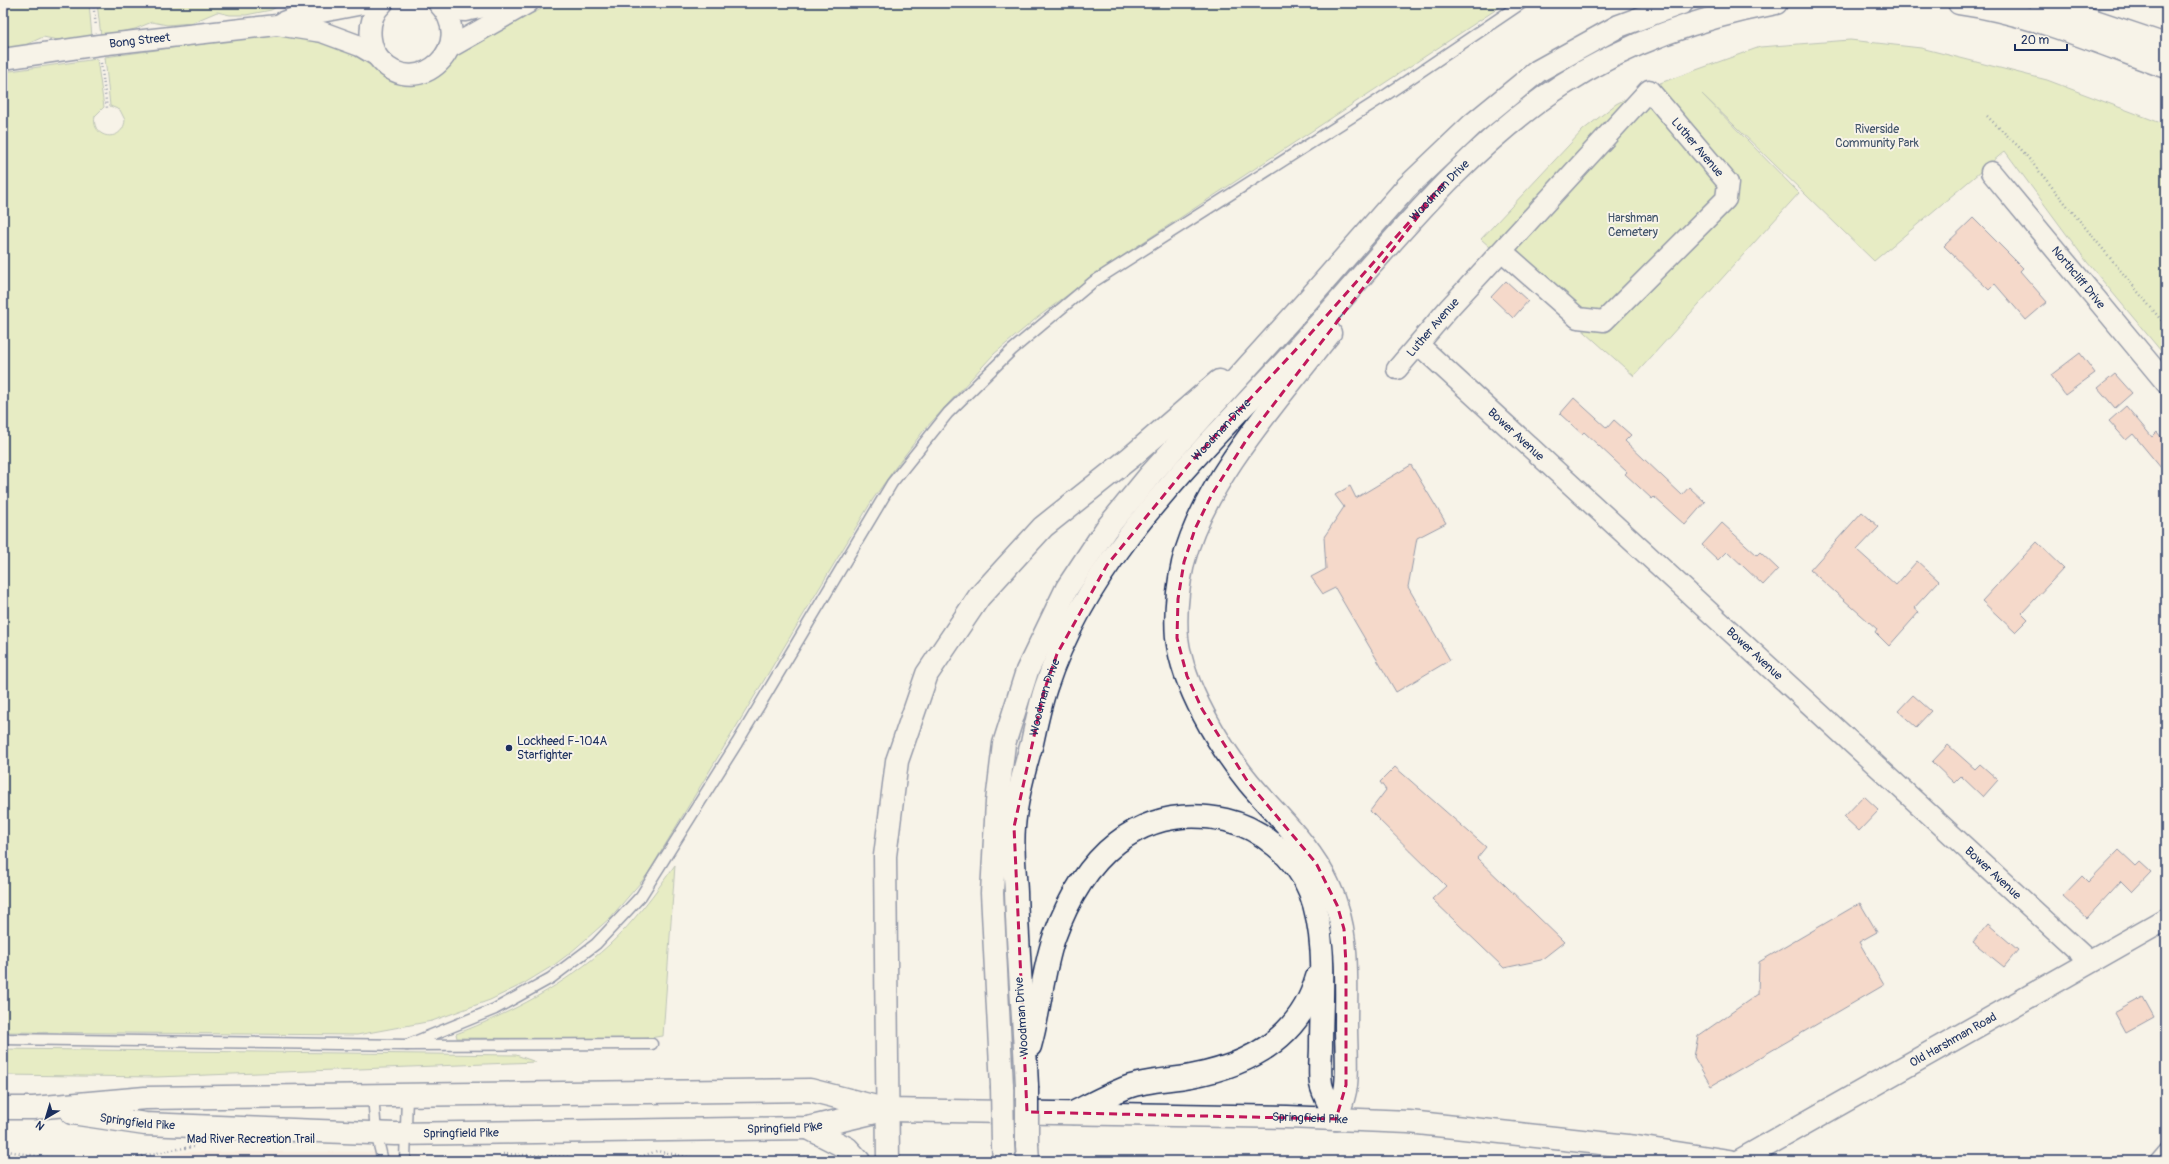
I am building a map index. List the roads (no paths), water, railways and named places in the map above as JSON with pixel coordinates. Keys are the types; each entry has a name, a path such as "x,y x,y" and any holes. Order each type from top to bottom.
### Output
{"main road":[{"name":"Woodman Drive","path":"1003,1153 1002,1086 992,893 997,802 1004,744 1027,671 1067,588 1106,529 1151,474 1307,301 1406,188 1472,125 1538,71 1619,26 1682,3"},
{"name":"Woodman Drive","path":"1028,1153 1026,1063 1017,948 1014,827 1021,782 1044,691 1057,654 1088,595 1107,566 1144,516 1191,462 1304,341 1443,184 1482,147 1523,113 1562,85 1611,56 1649,38 1689,23 1728,12 1776,3"},
{"path":"1959,3 2007,13 2084,36 2166,67"},
{"path":"2041,3 2166,46"},
{"path":"1336,1119 1346,1085 1346,965 1344,929 1337,905 1328,883 1316,863 1248,782 1216,736 1187,676 1177,638 1178,599 1184,562 1195,529 1212,494 1247,439 1443,184"},
{"path":"888,1161 885,856 897,761 927,674 979,597 1043,528 1137,452 1307,301"},
{"path":"1026,1063 1037,1023 1054,939 1068,906 1082,880 1100,856 1120,839 1149,824 1178,816 1208,816 1235,822 1258,833 1280,849 1298,870 1309,890 1319,919 1322,946 1321,1085 1336,1119"},
{"name":"Old Harshman Road","path":"1739,1161 2166,918"},
{"path":"1073,1113 1128,1087 1192,1076 1230,1066 1252,1057 1271,1045 1290,1028 1304,1008 1318,975 1322,946"},
{"name":"Springfield Pike","path":"3,1108 33,1108 145,1098 810,1090 888,1110 1336,1119 1408,1122 1637,1148 1729,1161"},
{"name":"Springfield Pike","path":"33,1108 145,1124 406,1134 808,1128 888,1110"},
{"path":"808,1128 846,1148 859,1161"}],"street":[{"path":"277,24 296,17 368,3"},
{"path":"383,3 372,18 370,32 371,45 377,56 386,66 397,72 409,74 422,73 434,68 443,59 449,48 452,29 442,6"},
{"path":"442,6 465,11 504,3"},
{"path":"449,48 528,3"},
{"path":"277,24 322,32 360,46 377,56"},
{"name":"Bong Street","path":"3,59 99,45 277,24"},
{"name":"Luther Avenue","path":"1397,369 1449,308 1650,90 1728,183 1726,199 1604,321 1578,318 1502,251"},
{"name":"Northcliff Drive","path":"1991,172 2166,384"},
{"name":"Bower Avenue","path":"1419,345 2090,962"}],"lane":[{"path":"406,1045 495,1009 552,978 596,944 641,896 733,749 892,483 948,413 1012,350 1093,282 1380,99 1522,3"},
{"path":"3,1039 406,1045 652,1044"},
{"path":"374,1095 376,1133 383,1161"},
{"path":"405,1161 407,1095"},
{"path":"2154,1161 2166,1147"}],"place":[{"name":"Lockheed F-104A Starfighter","path":"509,748"}],"park label":[{"name":"Riverside Community Park","path":"1877,136"},
{"name":"Harshman Cemetery","path":"1633,225"}]}
